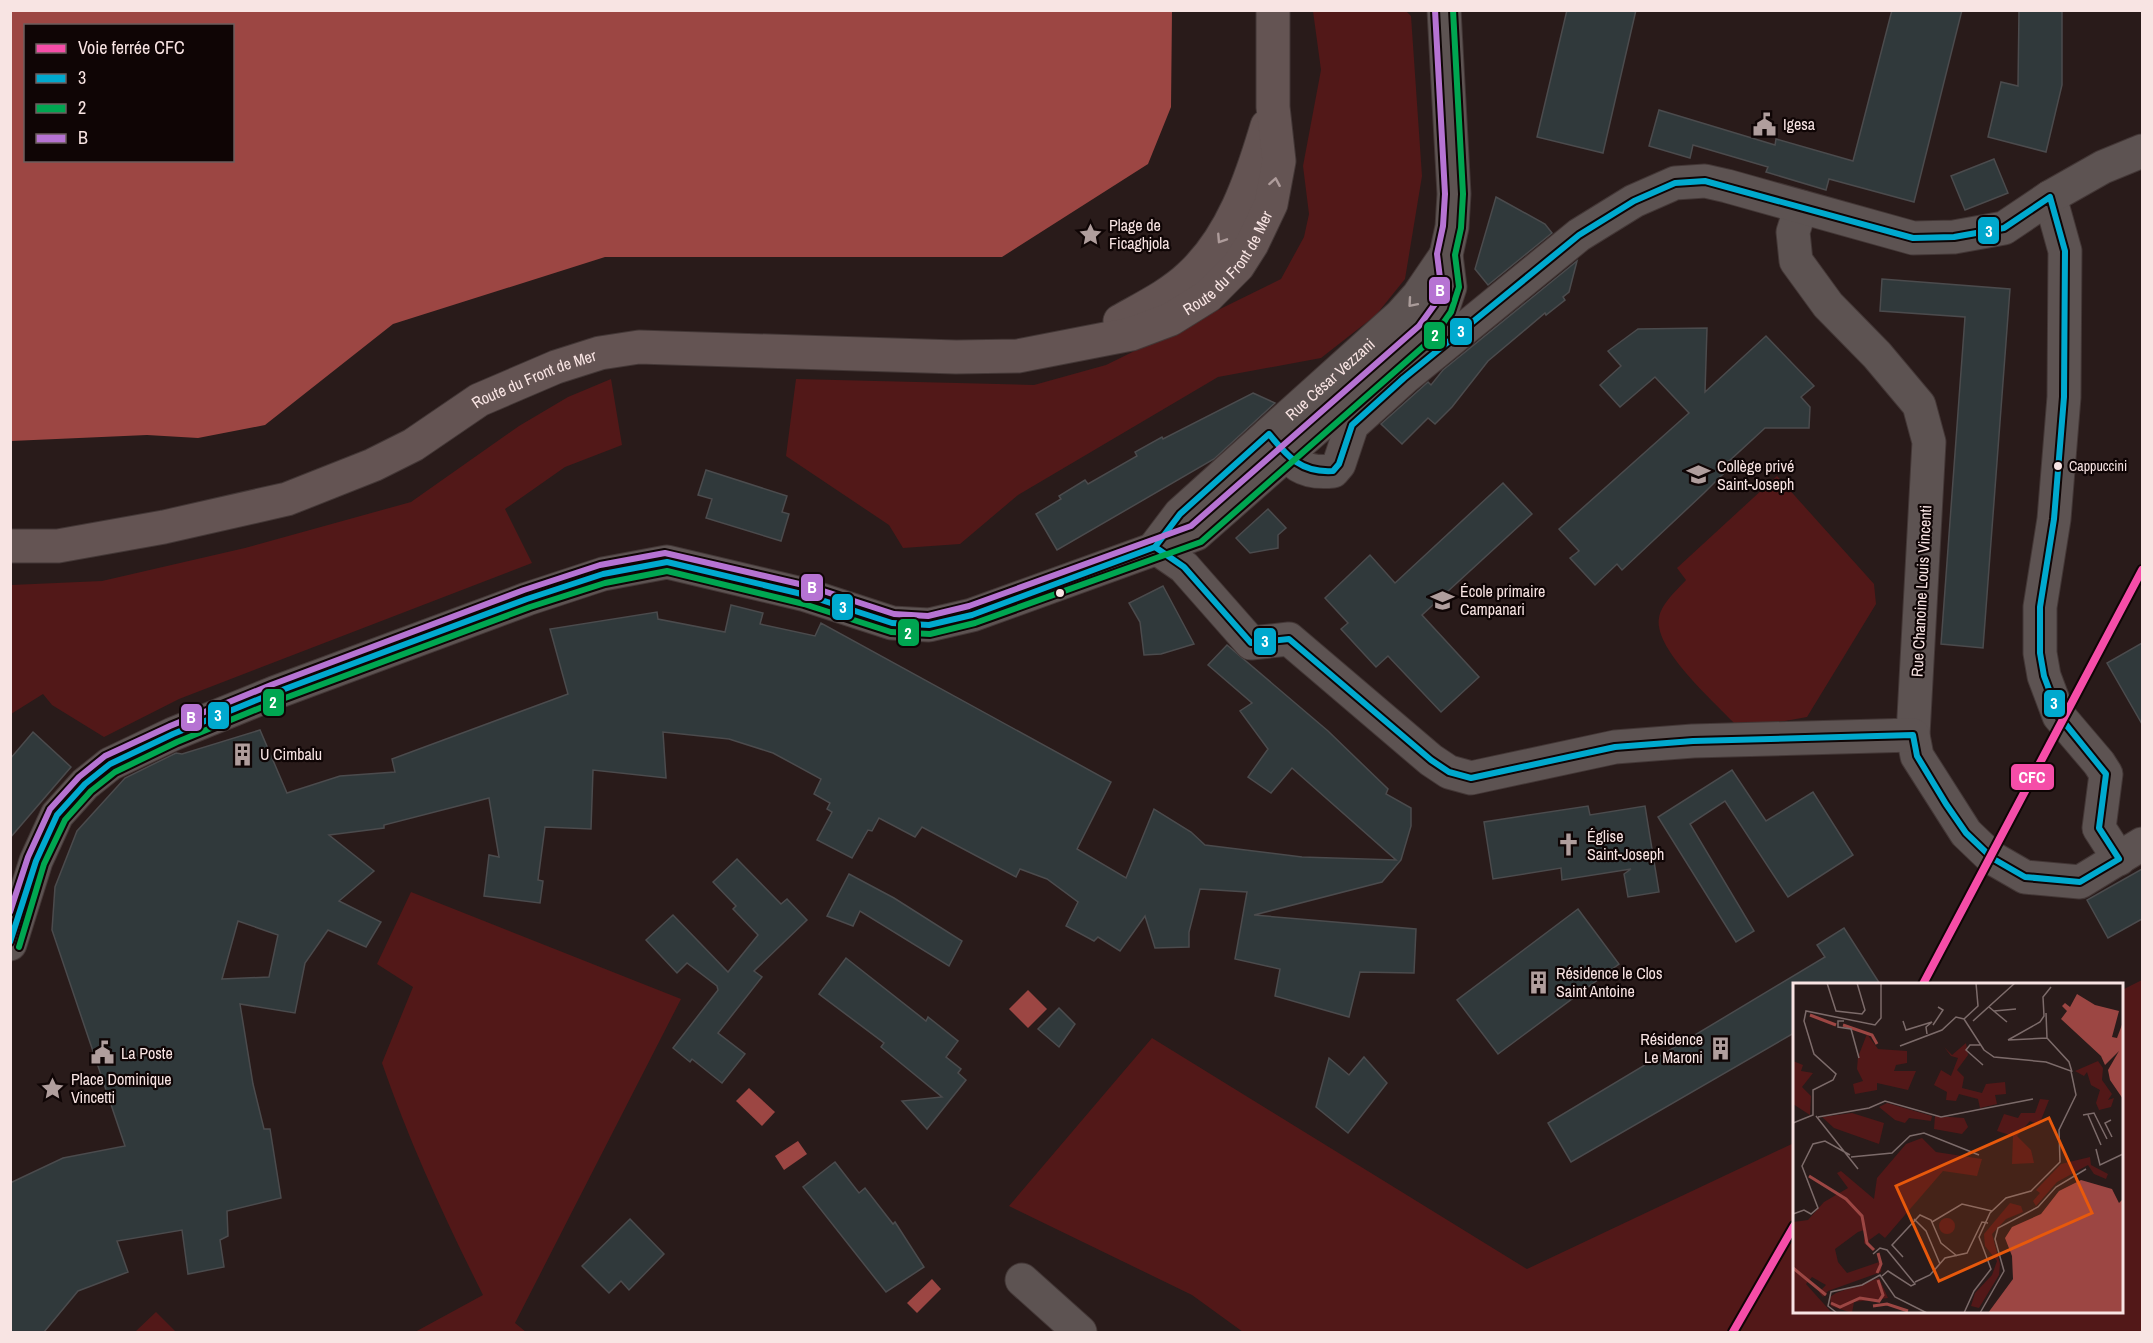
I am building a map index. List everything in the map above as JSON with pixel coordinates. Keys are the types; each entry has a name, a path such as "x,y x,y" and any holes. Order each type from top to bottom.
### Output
{"main road":[{"name":"Route du Front de Mer","path":"10,546 58,546 164,527 287,499 373,465 403,450 478,400 556,367 600,353 639,347 956,357 1018,356 1085,343 1154,302 1189,277 1214,249 1247,188 1273,107 1273,10"}],"street":[{"name":"Rue César Vezzani","path":"1155,547 1180,514 1279,445 1426,332 1443,308 1450,287 1446,255 1452,227 1454,194 1444,10"},
{"path":"1279,445 1299,467 1315,473 1333,471 1339,464 1352,425 1404,378 1579,235 1634,201 1676,183 1705,181 1913,238 1944,237 2004,228 2050,196 2103,167 2142,151"},
{"name":"Rue Chanoine Louis Vincenti","path":"1801,207 1793,232 1796,261 1828,305 1877,355 1919,405 1929,442 1913,735 1917,756 1966,833 1992,858 2025,877 2080,882 2131,852 2099,828 2106,774 2059,716 2044,676 2040,653 2040,607 2054,519 2064,396 2065,251 2050,196"},
{"path":"10,944 36,861 57,815 85,784 110,764 173,734 274,693 527,599 603,574 667,562 806,595 892,623 928,625 972,615 1155,547 1184,567 1251,643 1289,639 1431,760 1449,772 1471,778 1615,747 1693,741 1913,735"},
{"path":"1022,1281 1080,1332"}],"shaded area":[{"path":"10,11 1172,11 1171,107 1148,164 1002,257 605,257 393,324 265,425 198,438 147,435 11,441"},
{"path":"1313,11 1406,11 1411,16 1422,176 1405,279 1376,315 1321,358 1218,377 1018,495 960,544 903,548 889,525 786,456 796,379 1034,385 1106,365 1281,279 1304,237 1309,214 1303,166 1321,70"},
{"path":"611,379 622,445 565,467 505,509 532,563 179,699 104,737 52,705 43,694 11,714 11,585 102,581 245,548 411,502 519,426 568,397"},
{"path":"1777,476 1874,584 1876,604 1807,717 1740,729 1676,661 1660,631 1659,618 1666,602 1686,580 1677,568"},
{"path":"411,892 681,999 515,1323 526,1332 415,1332 483,1295 429,1181 382,1063 413,987 377,964"},
{"path":"2142,980 2142,1332 1243,1332 1192,1295 1009,1206 1152,1038 1527,1269 1793,1143 1793,1313 2123,1313 2123,990"},
{"path":"1028,990 1047,1009 1028,1028 1009,1009"},
{"path":"749,1088 775,1112 762,1126 736,1101"},
{"path":"798,1141 807,1154 784,1170 775,1156"},
{"path":"932,1279 941,1289 917,1313 907,1303"},
{"path":"156,1312 176,1332 135,1332"}],"building":[{"path":"1567,10 1636,10 1603,153 1537,137"},
{"path":"1892,10 1962,10 1914,202 1829,179 1826,190 1766,172 1768,167 1693,145 1690,158 1649,146 1659,110 1775,145 1776,139 1853,161"},
{"path":"2019,10 2062,10 2062,85 2046,152 1988,137 2001,82 2018,86"},
{"path":"1994,159 2008,193 1965,210 1951,176"},
{"path":"1496,197 1545,224 1552,233 1488,285 1475,269"},
{"path":"1577,261 1569,292 1563,297 1565,300 1546,315 1545,313 1488,361 1452,407 1435,424 1428,418 1402,444 1381,424 1428,382 1431,385 1443,370"},
{"path":"1882,279 2010,289 1983,648 1941,644 1965,317 1880,311"},
{"path":"1707,328 1705,392 1766,336 1814,386 1801,397 1810,407 1809,428 1765,428 1727,463 1731,466 1704,493 1622,570 1617,564 1595,585 1570,558 1579,551 1559,529 1689,413 1655,377 1620,407 1600,385 1621,366 1608,351 1638,329"},
{"path":"1253,393 1275,403 1214,459 1057,550 1036,514 1061,499 1059,496 1085,480 1088,484 1137,456 1135,452"},
{"path":"706,470 787,496 782,512 789,514 781,541 706,518 712,499 698,495"},
{"path":"1503,483 1532,514 1422,615 1479,677 1441,712 1388,656 1376,667 1341,629 1348,623 1325,598 1370,555 1395,583"},
{"path":"1268,509 1286,528 1278,535 1278,548 1250,553 1236,538"},
{"path":"1163,586 1194,644 1161,654 1144,655 1140,622 1129,603"},
{"path":"731,605 763,613 760,624 815,636 821,623 1111,782 1077,849 1126,878 1154,809 1191,832 1205,845 1302,857 1396,860 1292,768 1271,793 1248,777 1268,749 1240,711 1252,703 1208,665 1227,645 1328,731 1388,789 1386,794 1411,808 1411,826 1401,860 1382,882 1254,915 1416,929 1414,973 1360,972 1349,1017 1275,996 1280,969 1235,959 1247,892 1200,889 1189,932 1189,947 1155,948 1145,916 1120,951 1098,937 1094,941 1066,926 1078,902 1047,879 1020,869 1016,877 922,827 915,837 879,818 872,831 868,830 852,858 817,840 832,812 827,809 830,803 814,794 821,779 773,753 729,739 663,732 666,778 593,770 591,829 545,827 538,880 543,881 540,903 484,896 489,855 499,857 489,798 384,825 384,828 329,835 374,871 339,901 381,922 366,947 328,930 305,963 295,1013 240,1004 253,1084 264,1129 270,1129 281,1198 227,1211 228,1236 220,1240 224,1267 188,1274 182,1230 117,1241 128,1272 78,1291 44,1332 10,1332 10,1183 63,1158 125,1146 52,930 55,887 77,831 125,778 176,753 182,754 260,730 287,793 340,776 395,772 392,759 568,694 550,629 657,612 658,619 725,632","holes":["238,921 278,935 269,977 222,979"]},
{"path":"2142,643 2142,724 2107,663"},
{"path":"33,732 71,767 10,838 10,759"},
{"path":"1732,770 1766,821 1813,792 1853,855 1788,897 1725,801 1690,824 1754,931 1736,942 1658,817"},
{"name":"Église Saint-Joseph","path":"1588,806 1590,815 1645,806 1659,892 1628,897 1624,874 1631,869 1562,880 1561,868 1493,879 1484,822"},
{"path":"737,859 781,904 787,899 807,920 754,971 762,977 718,1033 745,1054 722,1083 692,1059 690,1062 673,1048 718,990 717,986 687,963 677,973 646,940 673,915 728,972 758,935 733,909 736,906 713,882"},
{"path":"2142,869 2142,919 2108,938 2087,900"},
{"path":"849,874 894,898 962,941 949,966 860,911 853,926 827,916"},
{"name":"Résidence le Clos Saint Antoine","path":"1578,909 1619,964 1498,1054 1457,1000"},
{"name":"Résidence Le Maroni","path":"1844,928 1879,983 1793,983 1793,1034 1571,1162 1548,1123 1825,957 1817,945"},
{"path":"846,958 926,1021 928,1017 958,1041 946,1057 961,1069 958,1073 966,1080 927,1129 902,1101 942,1097 881,1047 884,1043 819,994"},
{"path":"1059,1008 1075,1024 1059,1047 1038,1029"},
{"path":"1364,1057 1387,1083 1348,1133 1316,1107 1329,1058 1349,1075"},
{"path":"835,1162 859,1193 865,1188 893,1224 895,1222 924,1267 886,1292 803,1187"},
{"path":"630,1219 664,1254 629,1290 621,1281 609,1293 582,1266"}],"rail line":[{"name":"CFC","path":"1924,983 2142,570"},
{"name":"CFC","path":"1733,1332 1793,1228"}],"transit line":[{"name":"B","path":"10,912 28,857 50,809 79,777 105,756 170,726 271,685 524,590 600,565 665,553 808,586 894,614 928,616 969,606 1191,526 1419,326 1435,304 1441,286 1437,254 1443,226 1445,194 1435,10"},
{"name":"2","path":"19,947 44,864 65,820 91,791 115,772 177,742 277,701 530,607 605,583 667,571 804,604 891,632 930,634 975,623 1201,542 1432,339 1451,312 1459,287 1455,255 1461,228 1463,194 1453,10"},
{"name":"3","path":"1705,181 1913,238 1954,237 2004,228 2050,197 2065,251 2064,397 2054,519 2040,607 2040,653 2044,676 2059,716 2106,774 2099,828 2119,859 2080,882 2025,877 1992,858 1966,833 1946,804 1917,756 1913,735 1693,741 1615,747 1471,778 1449,772 1431,760 1289,639 1251,643 1184,567 1155,547 1180,514 1269,434 1296,462 1312,469 1333,471 1339,464 1352,425 1404,378 1579,235 1634,201 1675,183 1705,181"},
{"name":"3","path":"10,942 36,861 57,815 85,784 110,764 173,734 274,693 527,599 603,574 667,562 806,595 892,623 929,625 972,615 1155,547"}],"place":[{"name":"Igesa","path":"1765,124"},
{"name":"Plage de Ficaghjola","path":"1091,234"},
{"name":"Cappuccini","path":"2058,466"},
{"name":"Collège privé Saint-Joseph","path":"1699,475"},
{"name":"École primaire Campanari","path":"1442,600"},
{"name":"U Cimbalu","path":"242,754"},
{"name":"Église Saint-Joseph","path":"1569,845"},
{"name":"Résidence le Clos Saint Antoine","path":"1538,982"},
{"name":"Résidence Le Maroni","path":"1721,1048"},
{"name":"La Poste","path":"103,1053"},
{"name":"Place Dominique Vincetti","path":"53,1088"}]}
